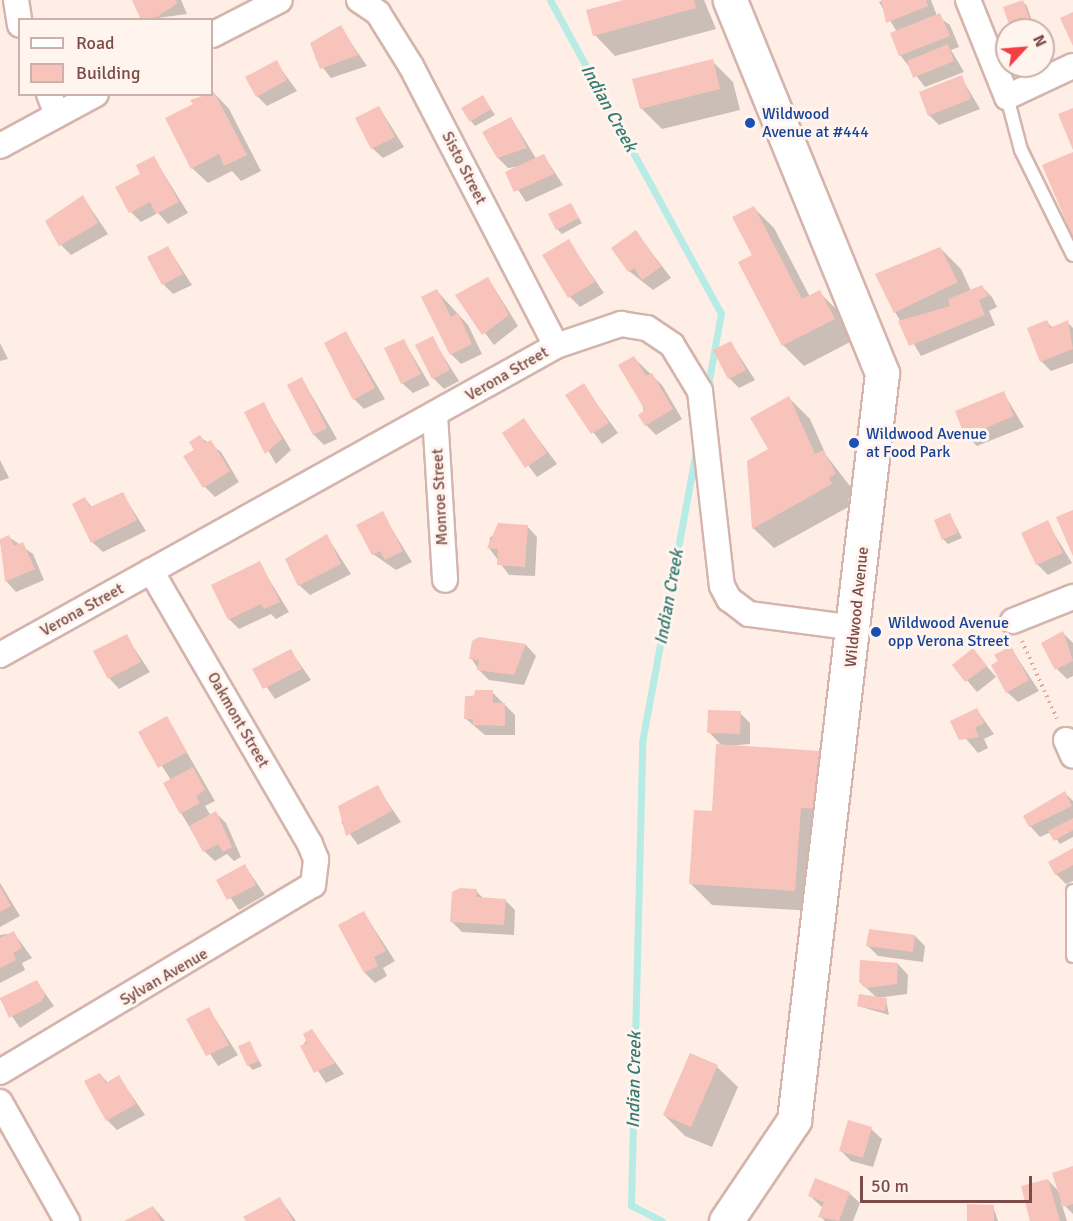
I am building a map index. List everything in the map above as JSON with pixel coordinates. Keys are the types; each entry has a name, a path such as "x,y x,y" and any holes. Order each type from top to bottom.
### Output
{"street":[{"path":"16,0 19,18"},
{"path":"213,34 280,0"},
{"name":"Sisto Street","path":"358,0 378,13 411,66 556,346"},
{"name":"Wildwood Avenue","path":"726,1221 794,1120 856,628 882,373 730,0"},
{"path":"968,0 1007,96 1073,66"},
{"path":"0,146 53,105 88,96"},
{"name":"Verona Street","path":"0,655 556,346 621,324 647,328 672,345 692,371 702,400 722,586 729,599 749,614 856,628"},
{"name":"Monroe Street","path":"435,415 445,580"},
{"name":"Oakmont Street","path":"151,571 310,844 317,872"},
{"path":"1013,621 1073,597"},
{"name":"Sylvan Avenue","path":"0,1072 308,893 317,872"},
{"path":"0,1102 67,1221"}],"lane":[{"path":"1007,96 1021,150 1073,255"},
{"path":"1073,891 1073,956"}],"path":[{"path":"1013,621 1069,748"}],"building":[{"path":"132,0 176,0 178,3 157,17 140,18"},
{"path":"624,0 694,0 696,8 593,36 586,10"},
{"path":"881,0 926,0 928,6 886,23"},
{"path":"1023,0 1029,18 1007,18 1003,7"},
{"path":"1073,12 1073,46 1060,18"},
{"path":"940,13 950,36 899,56 890,33"},
{"path":"341,25 358,55 320,69 310,43"},
{"path":"948,44 954,61 913,78 907,61"},
{"path":"713,59 720,89 640,109 632,79"},
{"path":"277,60 287,80 256,97 245,77"},
{"path":"962,75 971,99 928,116 919,92"},
{"path":"213,92 247,155 224,166 219,154 191,169 165,118 193,104 190,100 202,96 213,96"},
{"path":"483,95 491,109 470,122 461,108"},
{"path":"379,106 395,137 371,149 355,118"},
{"path":"1073,108 1073,150 1058,114"},
{"path":"511,117 527,148 497,158 482,132"},
{"path":"1073,152 1073,238 1042,165"},
{"path":"544,154 554,174 514,192 505,172"},
{"path":"154,156 179,202 156,214 150,202 129,213 115,187 140,174 136,165"},
{"path":"83,195 98,223 59,246 45,221"},
{"path":"571,203 579,218 556,230 548,214"},
{"path":"754,206 802,299 820,290 835,319 782,346 738,262 752,255 732,217"},
{"path":"636,230 661,267 642,280 634,268 628,272 611,248"},
{"path":"569,239 595,282 568,298 542,255"},
{"path":"168,246 183,274 162,285 147,257"},
{"path":"940,247 958,282 894,313 875,274"},
{"path":"488,277 509,315 482,335 455,295"},
{"path":"982,285 988,296 979,300 985,315 909,346 898,321 950,306 948,299"},
{"path":"437,289 451,317 458,313 472,344 450,355 421,297"},
{"path":"1047,320 1050,328 1068,320 1073,349 1040,362 1027,328"},
{"path":"346,331 375,388 353,400 324,343"},
{"path":"433,336 450,370 432,379 415,345"},
{"path":"404,339 421,374 401,384 384,348"},
{"path":"731,341 746,370 728,379 713,350"},
{"path":"634,356 646,376 652,373 673,409 645,426 638,415 645,410 618,365"},
{"path":"302,377 327,428 313,435 287,385"},
{"path":"584,383 609,423 591,434 565,395"},
{"path":"1004,391 1014,416 965,437 955,411"},
{"path":"789,396 815,454 823,450 836,473 829,478 832,484 752,529 747,461 768,449 750,418"},
{"path":"264,402 282,439 265,454 244,412"},
{"path":"524,418 547,453 525,468 502,433"},
{"path":"200,435 205,443 211,440 230,471 203,488 183,456 194,450 189,442"},
{"path":"123,492 137,520 91,543 72,504 85,497 90,507"},
{"path":"1073,510 1073,556 1056,517"},
{"path":"383,511 403,551 385,560 380,551 372,555 356,525"},
{"path":"950,513 958,533 942,540 934,520"},
{"path":"1048,520 1063,553 1036,565 1021,533"},
{"path":"498,523 528,525 525,567 497,565 498,549 487,548"},
{"path":"327,534 341,564 298,586 285,559"},
{"path":"9,535 14,546 23,542 35,569 5,582 0,539"},
{"path":"260,561 280,602 264,609 261,604 228,620 211,585"},
{"path":"1063,631 1073,661 1055,670 1041,643"},
{"path":"127,634 141,662 108,679 93,651"},
{"path":"479,637 526,644 514,675 477,670 479,660 469,659 472,641"},
{"path":"1011,646 1029,680 1006,693 991,665 998,661 994,655"},
{"path":"973,648 987,666 965,682 952,665"},
{"path":"291,649 302,669 263,689 252,669"},
{"path":"475,690 493,690 493,703 505,703 505,726 473,725 473,719 464,719 465,696 474,696"},
{"path":"977,708 984,723 975,728 979,737 959,740 950,721"},
{"path":"708,710 741,711 740,734 707,733"},
{"path":"167,716 187,752 158,768 138,732"},
{"path":"716,744 820,751 817,809 801,808 795,891 689,884 694,810 712,811"},
{"path":"193,767 205,790 196,796 200,803 180,814 163,783"},
{"path":"378,785 392,811 346,836 338,806"},
{"path":"1065,791 1072,806 1029,827 1023,816"},
{"path":"216,811 232,847 223,852 218,844 203,852 189,826"},
{"path":"1073,818 1073,830 1054,841 1048,831"},
{"path":"1073,848 1073,865 1055,875 1048,862"},
{"path":"245,864 256,885 227,900 216,880"},
{"path":"0,886 11,906 0,912"},
{"path":"460,888 477,889 476,897 506,899 504,925 450,922 452,892"},
{"path":"364,911 386,951 374,957 378,966 364,973 338,925"},
{"path":"869,929 915,935 913,952 866,946"},
{"path":"14,931 22,948 13,953 16,960 0,968 0,938"},
{"path":"860,960 898,963 897,984 865,988 859,982"},
{"path":"37,980 45,995 42,1001 9,1018 0,998"},
{"path":"859,994 887,998 885,1011 857,1006"},
{"path":"209,1007 229,1045 206,1056 186,1019"},
{"path":"312,1029 335,1063 314,1073 300,1046 307,1043 303,1034"},
{"path":"250,1041 259,1061 247,1066 238,1046"},
{"path":"690,1053 718,1065 691,1127 663,1115"},
{"path":"100,1073 106,1083 119,1075 136,1104 106,1121 84,1081"},
{"path":"848,1120 872,1127 863,1158 839,1151"},
{"path":"1073,1166 1073,1204 1063,1207 1052,1173"},
{"path":"815,1178 850,1192 839,1221 818,1217 824,1202 808,1196"},
{"path":"1048,1179 1060,1221 1030,1221 1021,1186"},
{"path":"280,1197 293,1221 246,1221 243,1217"},
{"path":"967,1204 994,1205 994,1221 967,1221"},
{"path":"153,1206 161,1221 124,1221"}],"waterway":[{"name":"Indian Creek","path":"550,0 721,313 707,391"},
{"name":"Indian Creek","path":"662,1221 631,1205 642,742 697,446"}],"place":[{"name":"Wildwood Avenue at #444","path":"750,123"},
{"name":"Wildwood Avenue at Food Park","path":"854,443"},
{"name":"Wildwood Avenue opp Verona Street","path":"876,632"}]}
